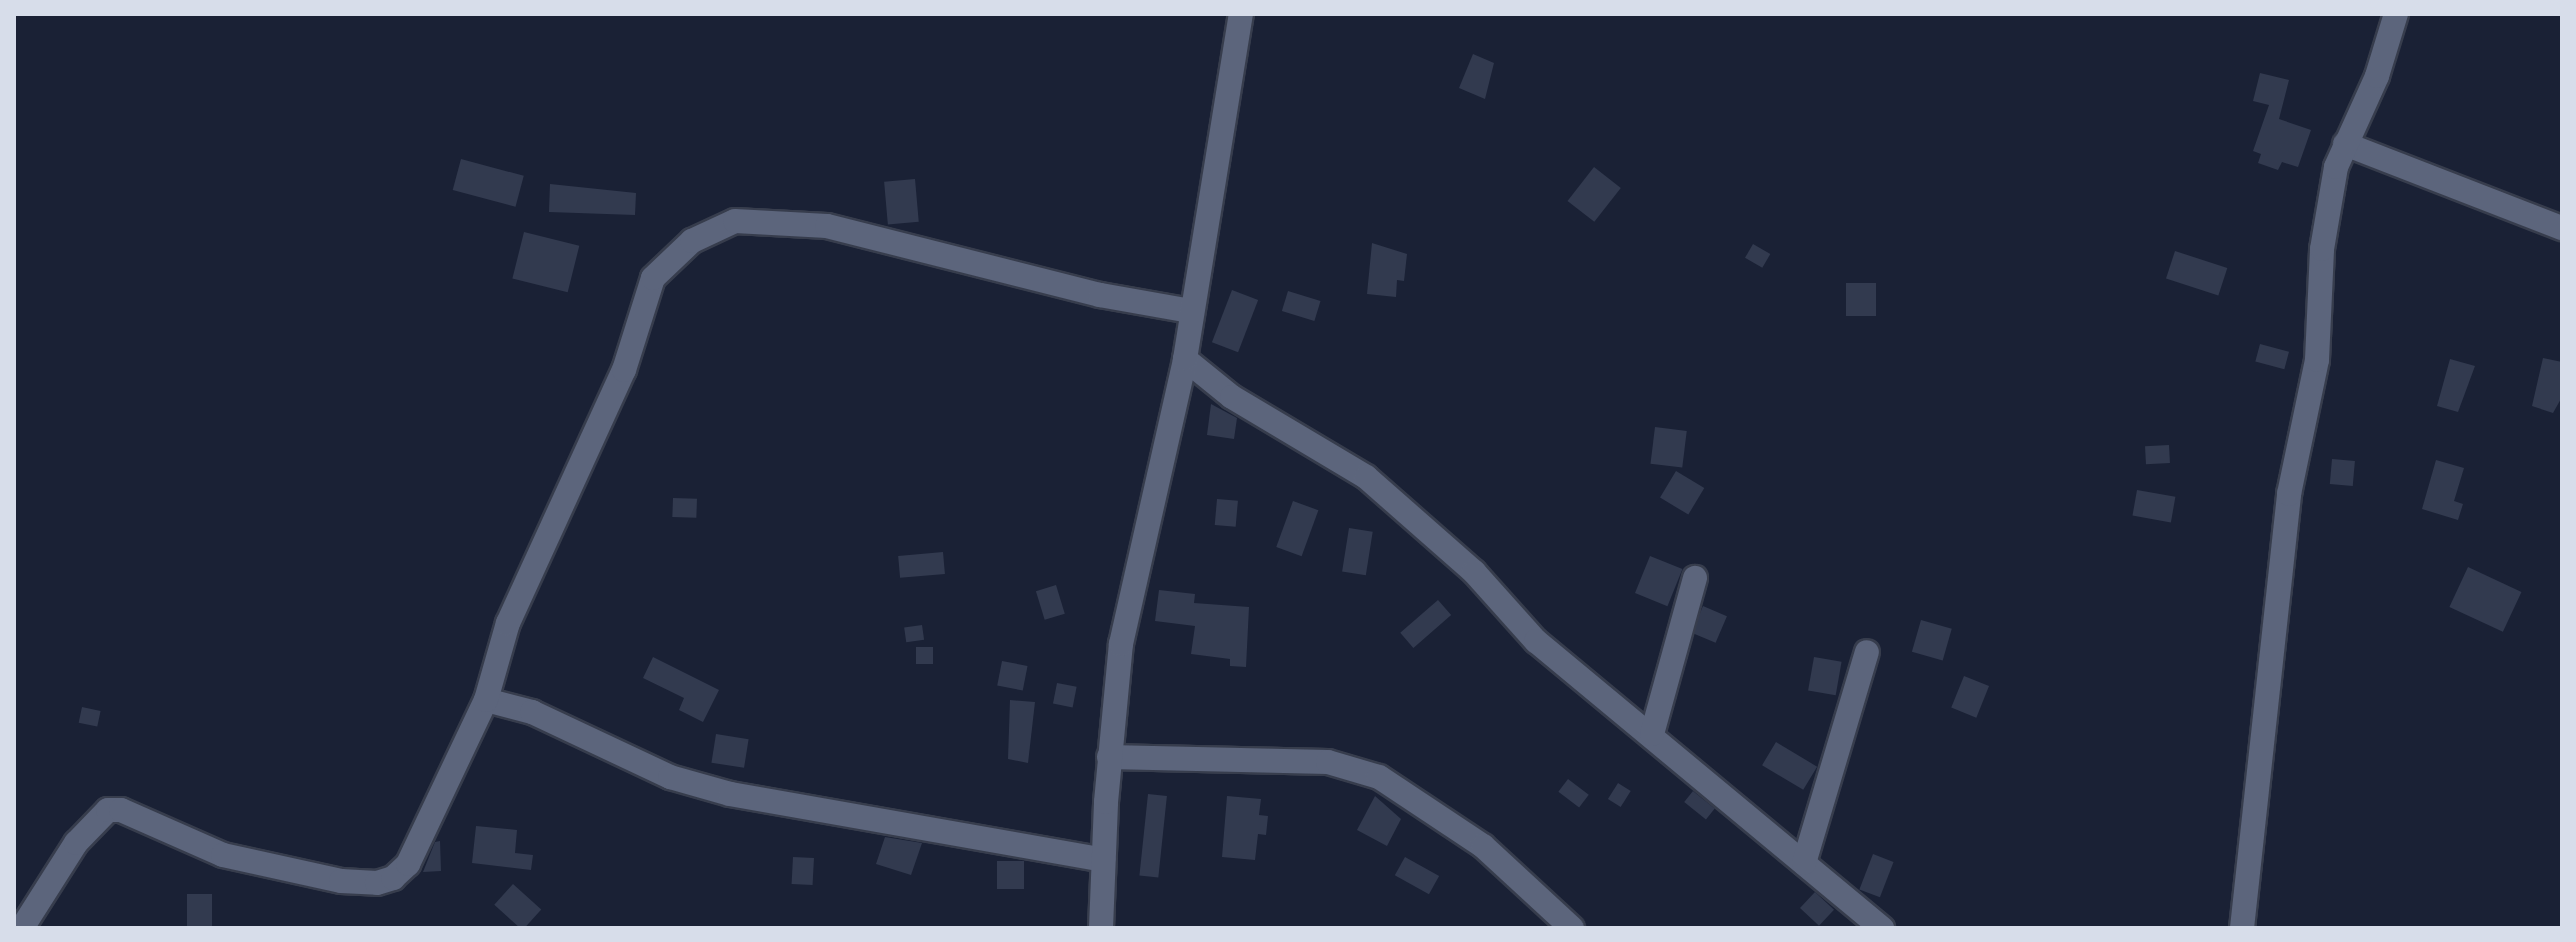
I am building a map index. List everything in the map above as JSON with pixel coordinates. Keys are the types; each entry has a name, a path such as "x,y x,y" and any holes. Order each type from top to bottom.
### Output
{"street":[{"path":"1101,928 1109,757 1121,644 1185,359 1241,14"},
{"path":"2242,928 2289,494 2317,360 2322,249 2345,144 2377,76 2396,14"},
{"path":"2345,144 2562,228"},
{"path":"22,928 76,843 108,810 121,810 223,855 361,884 393,878 422,839 486,700 508,623 624,370 653,278 692,241 735,221 827,226 1100,295 1191,311"},
{"path":"1185,359 1232,397 1366,477 1474,572 1536,641 1652,734 1882,928"},
{"path":"1652,734 1695,578"},
{"path":"1804,863 1867,652"},
{"path":"486,700 532,712 670,777 730,794 1103,860"},
{"path":"1109,757 1328,762 1379,777 1483,846 1572,928"}],"building":[{"path":"1473,54 1494,63 1485,99 1459,88"},
{"path":"2260,73 2289,80 2279,119 2311,130 2298,167 2282,162 2278,170 2258,163 2261,154 2253,151 2269,105 2253,101"},
{"path":"461,159 524,176 516,207 453,190"},
{"path":"1594,167 1621,188 1594,222 1568,201"},
{"path":"915,179 919,222 888,225 884,182"},
{"path":"550,184 636,193 635,215 549,212"},
{"path":"524,232 579,246 568,292 512,279"},
{"path":"1372,243 1407,254 1404,281 1397,280 1396,297 1367,294"},
{"path":"1753,244 1770,254 1762,268 1745,258"},
{"path":"2175,251 2227,268 2218,296 2166,279"},
{"path":"1846,283 1876,283 1876,316 1846,316"},
{"path":"1232,290 1258,300 1238,352 1212,342"},
{"path":"1288,291 1321,301 1314,321 1282,311"},
{"path":"2260,344 2289,352 2284,369 2255,361"},
{"path":"2543,358 2562,362 2562,397 2553,413 2532,406"},
{"path":"2450,359 2475,366 2458,412 2437,406"},
{"path":"1211,404 1237,418 1234,439 1207,435"},
{"path":"1655,427 1687,431 1682,468 1650,464"},
{"path":"2169,445 2170,463 2146,464 2145,446"},
{"path":"2332,459 2355,461 2353,486 2330,484"},
{"path":"2436,460 2464,468 2454,501 2463,504 2458,520 2422,509"},
{"path":"1676,471 1704,488 1688,515 1660,498"},
{"path":"2137,490 2175,497 2171,522 2132,516"},
{"path":"673,498 697,499 696,518 672,517"},
{"path":"1217,499 1238,501 1236,527 1215,525"},
{"path":"1293,501 1318,510 1302,556 1276,547"},
{"path":"1349,528 1373,532 1366,575 1342,571"},
{"path":"943,552 945,574 900,578 898,556"},
{"path":"1650,556 1682,569 1667,606 1635,593"},
{"path":"2468,567 2521,592 2503,632 2449,607"},
{"path":"1056,585 1065,614 1045,620 1036,591"},
{"path":"1159,590 1195,594 1194,603 1249,607 1246,667 1230,666 1230,659 1191,654 1195,626 1155,621"},
{"path":"1438,600 1451,615 1413,648 1400,633"},
{"path":"1703,606 1727,616 1716,643 1692,633"},
{"path":"1921,620 1952,629 1943,661 1912,652"},
{"path":"922,625 924,640 906,642 904,628"},
{"path":"916,647 933,647 933,664 916,664"},
{"path":"653,657 719,690 703,722 679,710 684,698 643,678"},
{"path":"1814,657 1842,662 1836,695 1808,690"},
{"path":"1002,661 1028,666 1023,691 997,686"},
{"path":"1964,676 1989,686 1976,718 1951,708"},
{"path":"1057,683 1077,687 1073,707 1053,704"},
{"path":"1010,700 1035,702 1028,763 1008,759"},
{"path":"82,707 101,711 97,727 79,723"},
{"path":"716,734 749,739 744,768 711,763"},
{"path":"1776,742 1817,767 1803,790 1762,765"},
{"path":"1568,779 1589,795 1579,807 1558,792"},
{"path":"1618,783 1631,791 1621,807 1608,799"},
{"path":"1693,791 1715,809 1706,820 1684,802"},
{"path":"1148,794 1167,796 1158,878 1139,876"},
{"path":"1227,796 1261,799 1259,815 1268,816 1266,835 1258,834 1255,860 1222,857"},
{"path":"1375,796 1401,819 1387,846 1357,830"},
{"path":"476,826 517,830 515,853 533,855 531,870 472,863"},
{"path":"885,837 922,843 911,875 876,864"},
{"path":"440,841 441,871 423,872 435,842"},
{"path":"1873,854 1894,862 1880,897 1859,889"},
{"path":"793,857 814,858 813,885 792,884"},
{"path":"1405,857 1439,876 1429,894 1395,875"},
{"path":"997,861 1024,861 1024,889 997,889"},
{"path":"513,884 541,909 525,928 520,928 494,905"},
{"path":"1815,892 1834,910 1819,926 1800,908"},
{"path":"187,894 212,894 212,928 187,928"}]}
